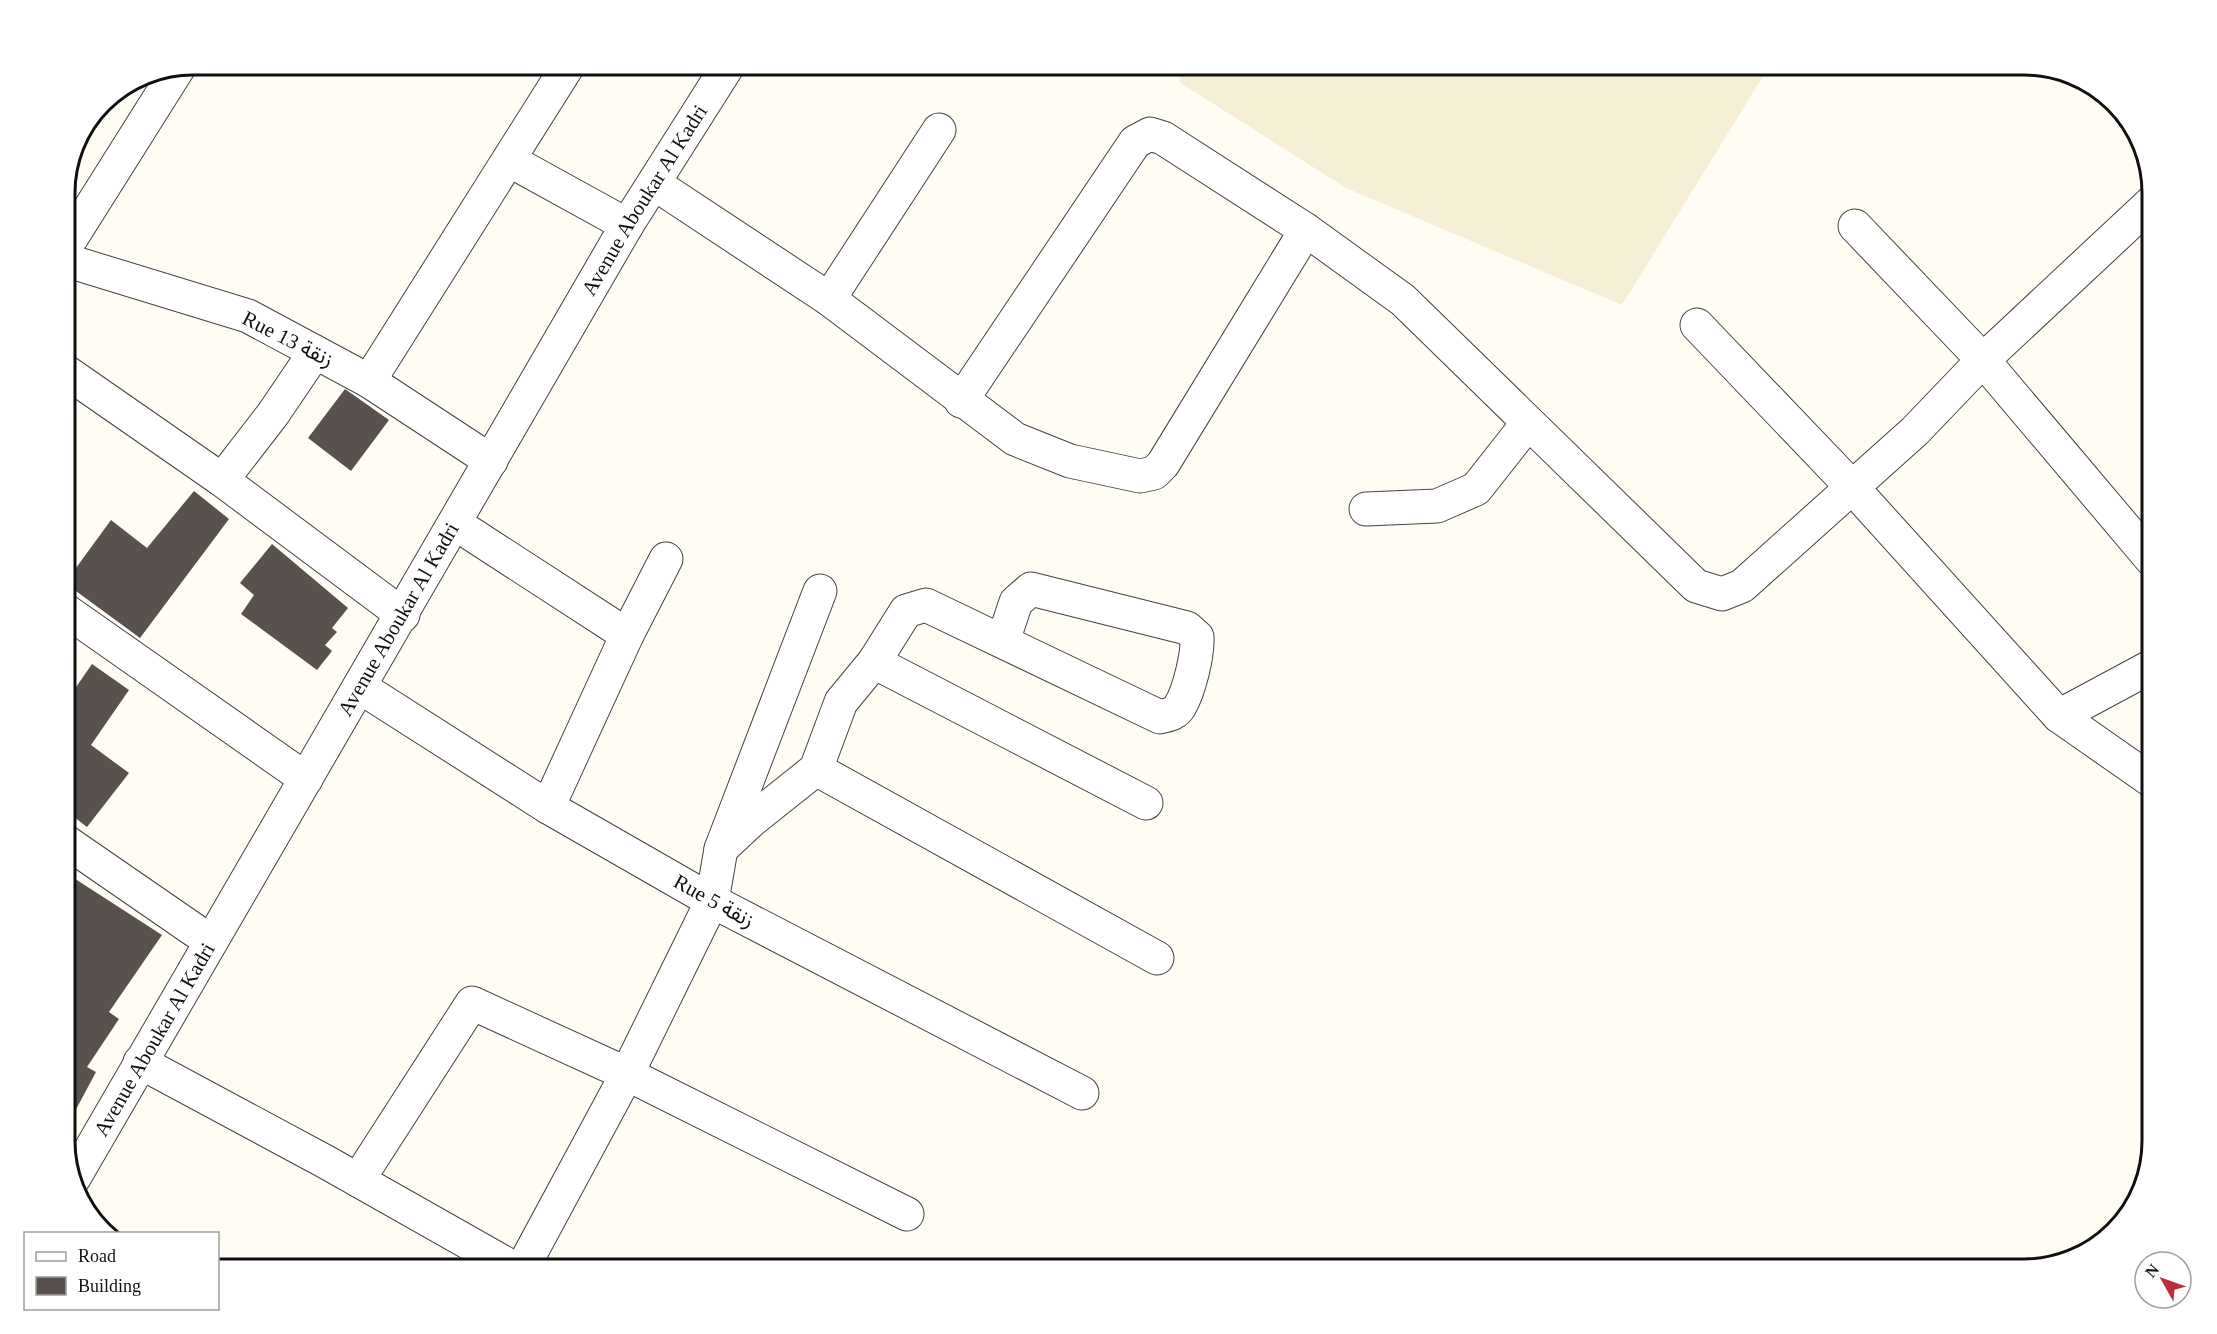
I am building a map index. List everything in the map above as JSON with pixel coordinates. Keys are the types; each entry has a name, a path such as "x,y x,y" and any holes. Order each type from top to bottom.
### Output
{"street":[{"path":"369,381 561,75"},
{"name":"Avenue Aboukar Al Kadri","path":"79,1170 210,941 456,524 627,225 722,75"},
{"path":"75,232 173,77"},
{"path":"829,299 939,130"},
{"path":"961,401 1135,142 1150,134 1163,138 1306,230 1403,300 1696,585 1722,594 1742,586 1915,431 1983,360 2142,211"},
{"path":"509,160 627,225"},
{"path":"655,184 829,299 1015,440 1071,461 1140,476 1154,473 1163,464 1306,230"},
{"path":"1855,226 1983,360 2142,548"},
{"name":"Rue 13 زنقة","path":"75,263 248,316 369,381 491,461"},
{"path":"1696,325 1851,486 2059,716 2142,774"},
{"path":"222,480 273,414 315,352"},
{"path":"75,378 222,480 402,615"},
{"path":"1366,509 1437,506 1476,489 1528,423"},
{"path":"456,524 627,635"},
{"path":"548,807 627,635 666,559"},
{"path":"721,849 752,820 816,769 841,702 874,662 906,611 927,605 1160,717 1180,708 1198,651 1197,637 1187,628 1031,589 1016,602 1003,640"},
{"path":"527,1259 627,1074 712,901 721,849 819,591"},
{"path":"75,617 306,779"},
{"path":"874,662 1146,803"},
{"path":"2059,716 2142,671"},
{"name":"Rue 5 زنقة","path":"360,687 548,807 712,901 1082,1093"},
{"path":"816,769 1157,958"},
{"path":"75,848 210,941"},
{"path":"358,1180 472,1003 627,1074 907,1214"},
{"path":"140,1062 358,1180 497,1259"}],"shaded area":[{"path":"1181,75 1764,75 1622,305 1346,188 1179,82"}],"building":[{"path":"345,389 389,420 351,471 308,438"},
{"path":"194,491 229,519 140,638 75,590 75,569 111,520 147,548"},
{"path":"272,544 348,608 332,628 337,632 325,645 332,651 317,670 241,614 254,595 240,583"},
{"path":"92,664 129,690 91,745 129,773 87,827 75,818 75,689"},
{"path":"75,879 162,935 109,1012 119,1019 87,1067 96,1072 75,1111"}]}
